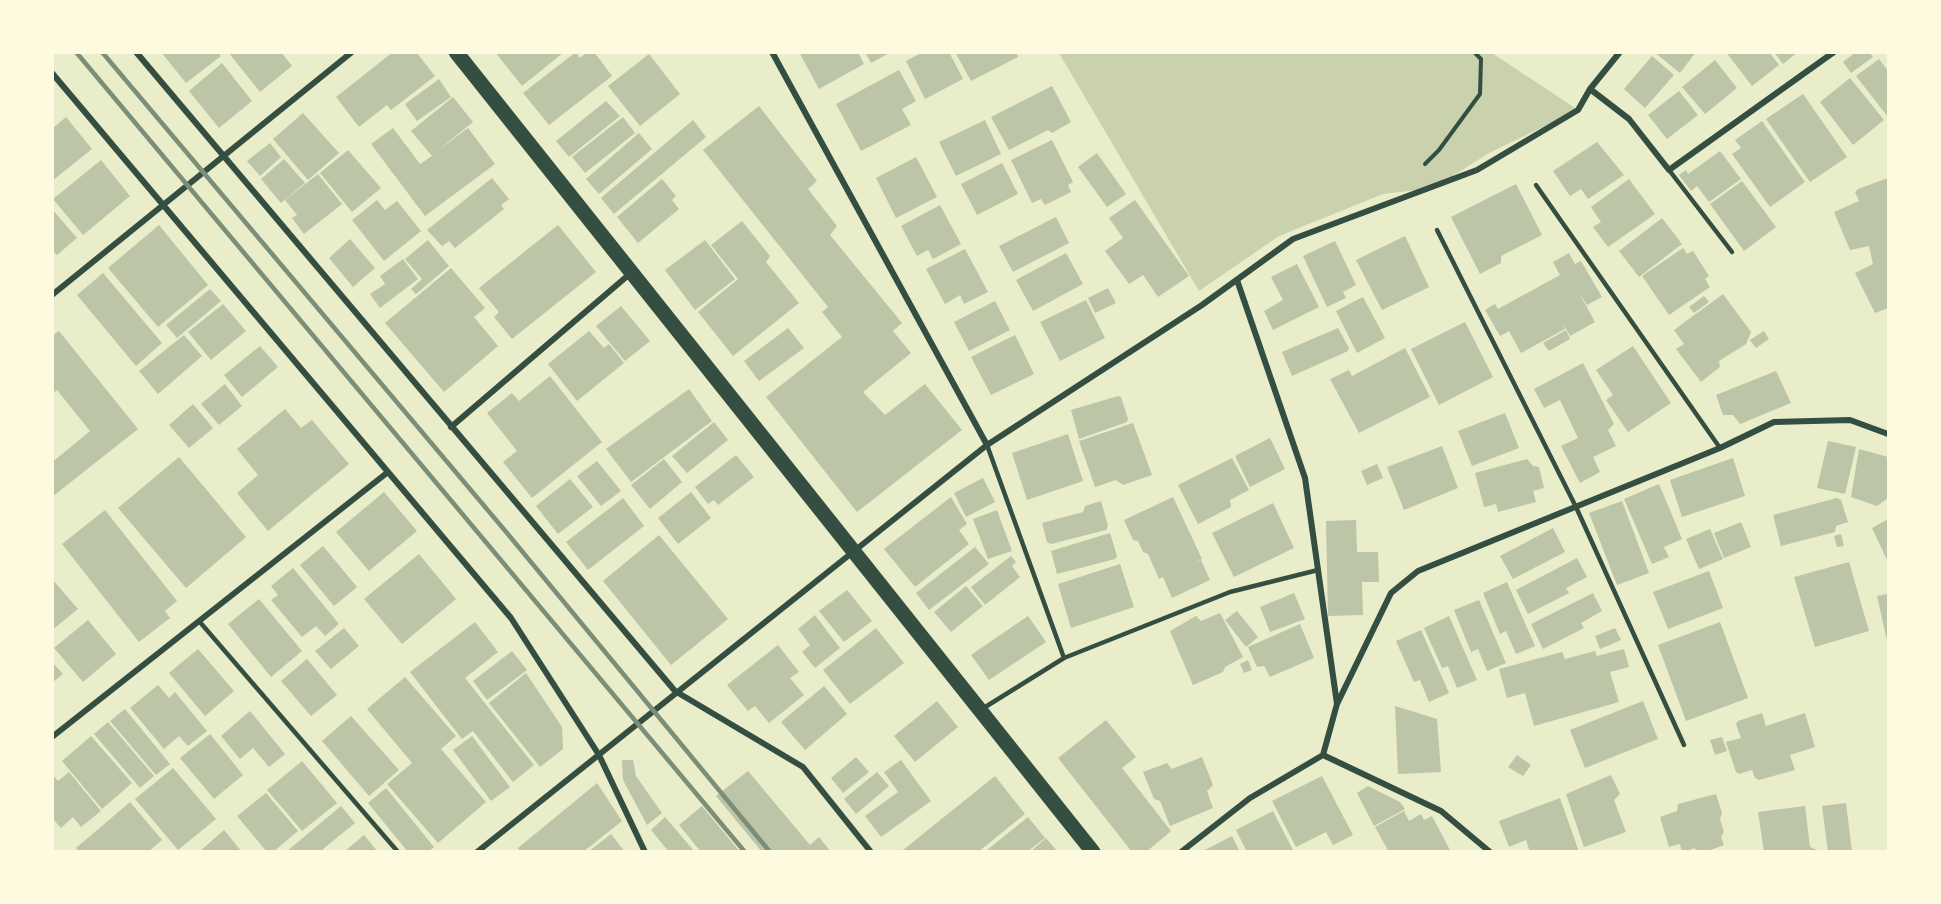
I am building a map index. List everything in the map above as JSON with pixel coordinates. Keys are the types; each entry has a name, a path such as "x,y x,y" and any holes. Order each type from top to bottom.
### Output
{"main road":[{"path":"456,52 1093,852"}],"street":[{"path":"136,52 675,692 803,766 871,852"},
{"path":"52,295 352,52"},
{"path":"772,52 987,445"},
{"path":"477,852 852,550 987,445 1237,280 1293,239 1459,178 1578,111 1590,89 1620,52"},
{"path":"1590,89 1629,118 1669,170 1834,52"},
{"path":"52,73 511,618 599,755 645,852"},
{"path":"451,427 632,272"},
{"path":"1237,280 1305,478 1337,705"},
{"path":"1181,852 1250,798 1323,755 1337,705 1391,593 1418,571 1720,448 1774,422 1850,420 1888,434"},
{"path":"52,737 388,472"},
{"path":"1323,755 1441,811 1490,852"}],"lane":[{"path":"1669,170 1732,252"},
{"path":"1536,185 1720,448"},
{"path":"1437,230 1576,507 1684,746"},
{"path":"987,445 1064,658"},
{"path":"979,711 1064,658 1230,592 1318,570"},
{"path":"199,621 398,852"}],"path":[{"path":"1459,178 1418,171 1439,150 1480,94 1481,59 1474,52"}],"green space":[{"path":"1059,53 1492,53 1578,110 1489,153 1434,188 1383,194 1279,236 1199,291"}],"building":[{"path":"161,52 218,52 221,56 186,83"},
{"path":"228,52 281,52 292,66 260,92"},
{"path":"393,52 416,52 435,76 391,110 387,105 359,127 336,97"},
{"path":"495,52 564,52 522,86"},
{"path":"576,52 580,58 587,52 594,52 612,76 549,125 523,93"},
{"path":"799,52 858,52 864,64 819,89"},
{"path":"865,52 891,52 871,63"},
{"path":"923,52 949,52 963,79 925,99 906,61"},
{"path":"955,52 1016,52 1018,57 971,81"},
{"path":"1654,52 1696,52 1680,73"},
{"path":"1726,52 1769,52 1779,65 1752,86"},
{"path":"1774,52 1798,52 1783,64"},
{"path":"1856,52 1869,52 1873,57 1851,73 1843,62"},
{"path":"649,54 680,94 640,126 608,86"},
{"path":"1652,56 1674,75 1645,108 1624,89"},
{"path":"1879,59 1888,71 1888,117 1856,76"},
{"path":"1715,60 1737,88 1705,114 1682,87"},
{"path":"222,63 252,101 219,128 189,91"},
{"path":"899,70 916,101 902,109 911,125 861,151 836,104"},
{"path":"1850,78 1884,120 1853,145 1820,102"},
{"path":"439,79 451,97 417,121 405,104"},
{"path":"1052,86 1071,122 1052,133 1048,130 1009,150 991,117"},
{"path":"1679,91 1698,115 1667,139 1648,115"},
{"path":"1803,94 1847,157 1810,182 1766,119"},
{"path":"453,97 473,122 437,151 468,128 495,164 425,216 371,144 393,128 420,164 432,156 411,131"},
{"path":"606,101 620,116 569,157 556,141"},
{"path":"759,106 817,181 808,189 837,226 830,235 902,323 893,331 911,353 863,392 885,415 925,384 962,430 857,512 766,397 842,337 822,312 828,307 703,150"},
{"path":"303,113 339,153 308,180 273,139"},
{"path":"66,117 92,149 52,181 52,129"},
{"path":"623,117 635,133 585,173 572,157"},
{"path":"693,120 706,137 614,214 601,198"},
{"path":"985,120 1001,154 956,176 939,142"},
{"path":"1762,121 1805,182 1770,207 1732,154 1741,148 1735,140"},
{"path":"639,133 652,149 599,194 586,179"},
{"path":"1052,140 1073,182 1068,185 1071,192 1045,205 1041,199 1032,203 1011,160"},
{"path":"1597,142 1624,175 1588,199 1581,189 1570,196 1553,171"},
{"path":"270,143 281,157 260,176 247,161"},
{"path":"348,150 381,188 352,212 320,173"},
{"path":"1720,151 1741,179 1709,202 1697,186 1691,191 1679,175 1686,170 1688,174"},
{"path":"1097,153 1126,194 1107,207 1078,167"},
{"path":"916,157 937,197 896,218 876,178"},
{"path":"284,159 305,183 281,203 261,179"},
{"path":"101,160 130,196 83,235 53,199"},
{"path":"1002,163 1018,194 977,215 961,184"},
{"path":"318,174 342,204 304,234 292,218 297,215 285,200"},
{"path":"492,178 509,199 501,205 504,209 455,248 449,241 442,246 427,230"},
{"path":"1888,178 1888,308 1875,313 1855,273 1873,264 1869,246 1850,250 1834,212 1859,201 1855,192 1858,189"},
{"path":"662,179 676,196 672,200 679,209 638,243 617,217"},
{"path":"1629,179 1655,214 1608,247 1593,227 1601,222 1591,207"},
{"path":"1742,181 1776,227 1744,251 1710,204"},
{"path":"1516,184 1542,235 1501,256 1501,263 1480,274 1451,217"},
{"path":"377,200 385,210 397,201 421,231 384,261 352,220"},
{"path":"1135,200 1189,276 1158,297 1143,275 1129,284 1105,251 1123,238 1109,218"},
{"path":"940,205 961,244 933,259 928,250 917,256 901,226"},
{"path":"52,209 77,238 57,255 52,250"},
{"path":"1056,217 1069,243 1013,272 999,246"},
{"path":"1662,218 1682,244 1639,277 1619,251"},
{"path":"742,221 770,256 766,262 799,303 733,356 698,312 738,279 711,245"},
{"path":"159,225 208,285 158,327 108,268"},
{"path":"558,225 596,272 512,339 494,317 499,312 479,288"},
{"path":"1405,236 1429,287 1382,310 1356,260"},
{"path":"350,239 375,268 353,287 329,258"},
{"path":"428,240 449,266 416,294 411,289 422,279 405,259"},
{"path":"705,240 735,279 695,310 665,270"},
{"path":"1335,241 1356,285 1343,292 1346,298 1327,307 1303,256"},
{"path":"1683,248 1687,254 1693,251 1709,276 1705,279 1710,287 1669,315 1642,276"},
{"path":"965,249 988,292 964,304 960,295 945,304 926,269"},
{"path":"1066,253 1083,284 1033,311 1016,280"},
{"path":"1569,253 1575,264 1581,261 1602,297 1587,305 1579,293 1595,322 1570,336 1564,325 1565,329 1521,353 1509,331 1500,336 1485,310 1495,304 1498,309 1560,275 1553,262"},
{"path":"403,259 418,279 380,308 370,294 385,284 380,276"},
{"path":"1297,264 1319,307 1273,330 1264,311 1283,300 1271,277"},
{"path":"451,268 485,308 474,317 498,346 444,392 385,323"},
{"path":"103,273 162,343 136,366 77,295"},
{"path":"1108,288 1116,303 1095,313 1088,298"},
{"path":"210,289 221,301 177,338 166,325"},
{"path":"1723,294 1751,332 1746,344 1719,361 1720,367 1701,382 1676,349 1684,344 1674,330"},
{"path":"1704,296 1709,302 1694,313 1689,307"},
{"path":"1363,297 1385,338 1357,353 1336,311"},
{"path":"1086,300 1105,338 1060,361 1040,322"},
{"path":"995,301 1010,330 969,351 954,322"},
{"path":"223,304 246,331 211,360 188,332"},
{"path":"621,306 650,341 625,361 596,326"},
{"path":"1465,322 1493,377 1439,405 1411,349"},
{"path":"788,328 804,348 759,381 744,361"},
{"path":"1338,328 1349,348 1348,351 1292,376 1282,352"},
{"path":"1566,330 1570,339 1549,351 1543,343"},
{"path":"59,331 138,429 52,497 52,457 55,460 90,431 57,390 52,394 52,336"},
{"path":"589,331 604,348 609,344 624,363 577,401 548,364"},
{"path":"1764,331 1769,339 1756,348 1750,340"},
{"path":"184,335 202,356 158,394 139,371"},
{"path":"1015,335 1034,374 991,395 971,357"},
{"path":"260,346 278,367 242,397 224,375"},
{"path":"1633,346 1671,403 1628,432 1606,400 1613,395 1596,370"},
{"path":"1405,348 1430,397 1359,433 1330,379 1349,370 1352,376"},
{"path":"1583,363 1614,424 1608,430 1616,446 1593,457 1600,472 1580,483 1561,446 1578,438 1560,400 1544,408 1534,389"},
{"path":"1776,371 1791,403 1740,424 1733,415 1723,415 1716,395"},
{"path":"550,376 602,442 532,498 503,462 517,451 487,413 512,393 519,401"},
{"path":"225,384 242,406 219,425 201,404"},
{"path":"689,389 712,421 631,482 606,449"},
{"path":"1121,397 1127,422 1079,439 1071,410"},
{"path":"193,404 213,428 189,448 169,425"},
{"path":"285,409 301,428 312,420 349,464 268,531 237,493 258,475 237,449"},
{"path":"1505,413 1519,448 1472,466 1458,431"},
{"path":"714,422 728,440 687,473 672,456"},
{"path":"1133,423 1152,475 1123,485 1116,480 1095,487 1079,441"},
{"path":"1068,434 1083,481 1027,500 1012,453"},
{"path":"1270,438 1285,469 1250,487 1235,456"},
{"path":"1828,441 1856,447 1845,494 1817,488"},
{"path":"1442,446 1458,488 1404,510 1387,467"},
{"path":"1859,449 1888,457 1888,498 1877,506 1851,497"},
{"path":"736,455 754,477 718,505 714,500 708,504 695,487"},
{"path":"179,457 246,537 186,588 118,508"},
{"path":"1232,458 1249,490 1230,500 1231,507 1198,524 1178,485"},
{"path":"1733,458 1745,496 1682,517 1670,480"},
{"path":"664,459 682,482 650,509 631,485"},
{"path":"1527,459 1533,466 1539,467 1544,488 1533,491 1536,502 1498,512 1496,504 1484,507 1475,473"},
{"path":"597,461 621,491 601,506 577,476"},
{"path":"1377,464 1383,478 1367,485 1361,471"},
{"path":"983,478 995,502 966,517 954,493"},
{"path":"570,479 593,507 558,534 536,506"},
{"path":"1659,484 1682,539 1664,547 1669,557 1652,564 1624,499"},
{"path":"384,492 417,531 369,571 336,532"},
{"path":"691,492 711,518 678,544 658,518"},
{"path":"951,497 967,524 959,530 969,544 915,587 884,549"},
{"path":"1173,497 1202,559 1194,563 1201,560 1210,580 1172,598 1163,577 1159,579 1148,554 1143,552 1138,541 1133,540 1124,520"},
{"path":"623,498 644,526 588,570 566,542"},
{"path":"1837,498 1841,500 1848,522 1836,526 1835,532 1781,546 1773,515"},
{"path":"1101,501 1108,526 1106,530 1051,544 1047,542 1042,523 1083,512 1085,506"},
{"path":"1622,501 1649,573 1617,585 1589,513"},
{"path":"1273,503 1294,548 1234,577 1212,533"},
{"path":"105,510 177,601 165,611 170,618 139,642 62,544"},
{"path":"997,510 1012,551 988,559 973,519"},
{"path":"1888,519 1888,562 1872,528"},
{"path":"1356,520 1357,552 1378,552 1379,582 1362,582 1363,615 1328,616 1326,521"},
{"path":"1741,522 1751,547 1724,558 1714,533"},
{"path":"1553,528 1565,552 1513,579 1500,556"},
{"path":"1710,529 1723,559 1699,569 1686,539"},
{"path":"1110,533 1117,556 1115,559 1057,574 1051,551"},
{"path":"1841,534 1844,546 1837,547 1834,536"},
{"path":"659,535 728,619 671,665 603,581"},
{"path":"323,546 357,587 334,606 300,565"},
{"path":"975,547 989,564 929,610 916,593"},
{"path":"419,554 456,599 402,644 364,599"},
{"path":"1011,556 1016,562 1012,566 1020,577 985,605 971,587"},
{"path":"1577,558 1587,577 1566,588 1569,593 1528,614 1516,590"},
{"path":"1849,562 1869,631 1815,647 1794,577"},
{"path":"1120,564 1134,607 1071,628 1058,584"},
{"path":"293,568 339,624 325,636 316,626 302,637 271,600 278,595 271,586"},
{"path":"1709,571 1723,608 1668,629 1653,592"},
{"path":"52,579 78,609 52,630"},
{"path":"1507,582 1535,646 1516,654 1506,631 1500,634 1483,593"},
{"path":"966,586 983,606 951,632 934,612"},
{"path":"847,590 872,621 844,642 819,611"},
{"path":"1294,593 1305,619 1270,632 1260,607"},
{"path":"1593,593 1602,611 1581,623 1584,628 1543,649 1531,624"},
{"path":"1888,594 1888,645 1877,596"},
{"path":"259,599 302,651 271,677 228,624"},
{"path":"1479,600 1506,663 1487,671 1478,649 1471,652 1454,610"},
{"path":"1237,611 1258,637 1246,647 1225,620"},
{"path":"1220,613 1243,657 1225,667 1223,672 1193,685 1170,631 1196,616 1201,621"},
{"path":"815,615 840,648 815,668 802,652 810,645 798,629"},
{"path":"1028,616 1046,642 989,680 971,655"},
{"path":"1449,616 1477,680 1457,688 1448,666 1442,668 1424,628"},
{"path":"88,620 116,654 83,682 54,648"},
{"path":"475,622 498,652 465,678 534,765 513,782 473,731 462,739 410,672"},
{"path":"1720,622 1748,698 1686,721 1658,645"},
{"path":"1300,624 1314,658 1270,677 1264,666 1257,667 1248,647"},
{"path":"344,628 359,646 331,669 315,651"},
{"path":"876,628 904,663 850,704 823,670"},
{"path":"1615,628 1621,640 1600,649 1595,636"},
{"path":"1421,630 1449,693 1429,702 1420,680 1414,682 1396,641"},
{"path":"778,645 799,672 790,678 804,695 769,723 755,706 748,711 727,685"},
{"path":"198,649 234,691 205,716 169,673"},
{"path":"1624,649 1629,667 1610,672 1619,702 1534,726 1525,693 1507,698 1499,669 1562,652 1565,659 1595,651 1597,656"},
{"path":"512,651 527,670 487,700 473,681"},
{"path":"307,659 337,695 311,716 281,681"},
{"path":"1248,660 1252,670 1244,673 1240,664"},
{"path":"52,662 63,674 52,683"},
{"path":"526,673 562,727 563,749 540,767 489,703"},
{"path":"405,677 456,736 441,749 486,802 438,843 387,784 412,763 367,709"},
{"path":"158,685 169,698 175,692 207,731 188,746 179,736 164,749 130,708"},
{"path":"824,686 847,714 805,750 781,722"},
{"path":"937,701 958,727 915,762 894,736"},
{"path":"1643,701 1658,739 1585,768 1570,730"},
{"path":"1395,706 1437,719 1441,772 1398,774"},
{"path":"125,709 170,764 156,775 110,721"},
{"path":"250,711 285,754 269,767 253,748 240,759 221,736"},
{"path":"1762,713 1766,726 1805,713 1815,747 1790,755 1795,770 1759,780 1755,778 1752,770 1739,774 1736,772 1726,742 1741,738 1736,724 1738,721"},
{"path":"351,716 399,770 369,796 322,741"},
{"path":"1106,720 1136,757 1122,768 1171,831 1146,852 1132,852 1058,758"},
{"path":"108,722 154,776 140,788 94,734"},
{"path":"210,734 243,775 214,799 180,758"},
{"path":"91,736 132,783 102,809 62,761"},
{"path":"472,736 510,787 491,801 453,750"},
{"path":"1722,737 1727,751 1715,755 1710,740"},
{"path":"1517,755 1531,765 1523,776 1508,767"},
{"path":"856,757 869,772 843,793 831,778"},
{"path":"1202,757 1213,785 1207,791 1213,808 1170,826 1160,801 1154,799 1143,772 1167,763 1172,769"},
{"path":"622,760 633,760 636,776 662,813 647,825 623,780"},
{"path":"901,760 931,801 881,837 865,816 898,792 884,772"},
{"path":"302,761 337,803 302,831 267,790"},
{"path":"173,768 216,819 178,850 135,799"},
{"path":"748,771 810,845 819,837 831,852 762,852 716,796"},
{"path":"69,772 101,811 81,827 73,817 61,828 52,818 52,774 58,781"},
{"path":"877,772 889,786 856,814 844,799"},
{"path":"1611,775 1620,794 1614,800 1626,832 1584,847 1566,794"},
{"path":"995,776 1025,814 978,852 904,852 903,850"},
{"path":"1322,776 1353,835 1333,845 1326,832 1296,847 1272,801"},
{"path":"597,783 622,821 583,852 520,852 518,848"},
{"path":"1368,786 1400,802 1405,809 1374,826 1357,793"},
{"path":"386,788 434,847 428,852 408,852 368,803"},
{"path":"266,793 298,831 273,852 267,852 237,816"},
{"path":"1716,794 1722,813 1720,819 1724,832 1721,837 1724,845 1705,852 1696,852 1695,848 1682,852 1680,844 1669,847 1660,817 1677,811 1678,804"},
{"path":"1560,798 1579,852 1530,852 1526,840 1509,847 1499,821"},
{"path":"130,802 162,840 148,852 79,852 76,848"},
{"path":"1846,803 1852,852 1828,852 1822,806"},
{"path":"341,806 355,823 323,849 325,852 286,852"},
{"path":"702,806 740,852 701,852 679,825"},
{"path":"1805,806 1810,847 1822,852 1764,852 1758,812"},
{"path":"1273,811 1294,852 1247,852 1236,830"},
{"path":"1404,811 1409,821 1421,814 1424,820 1432,816 1451,852 1389,852 1375,827"},
{"path":"665,817 695,852 669,852 651,830"},
{"path":"1028,817 1045,838 1027,852 989,852 987,850"},
{"path":"224,830 242,852 199,852"},
{"path":"611,834 625,852 588,852"},
{"path":"364,835 378,852 344,852"},
{"path":"1232,836 1240,852 1201,852"},
{"path":"1046,838 1058,852 1030,852"}],"railway":[{"path":"76,52 745,852"},
{"path":"102,52 507,533 770,852"}]}
